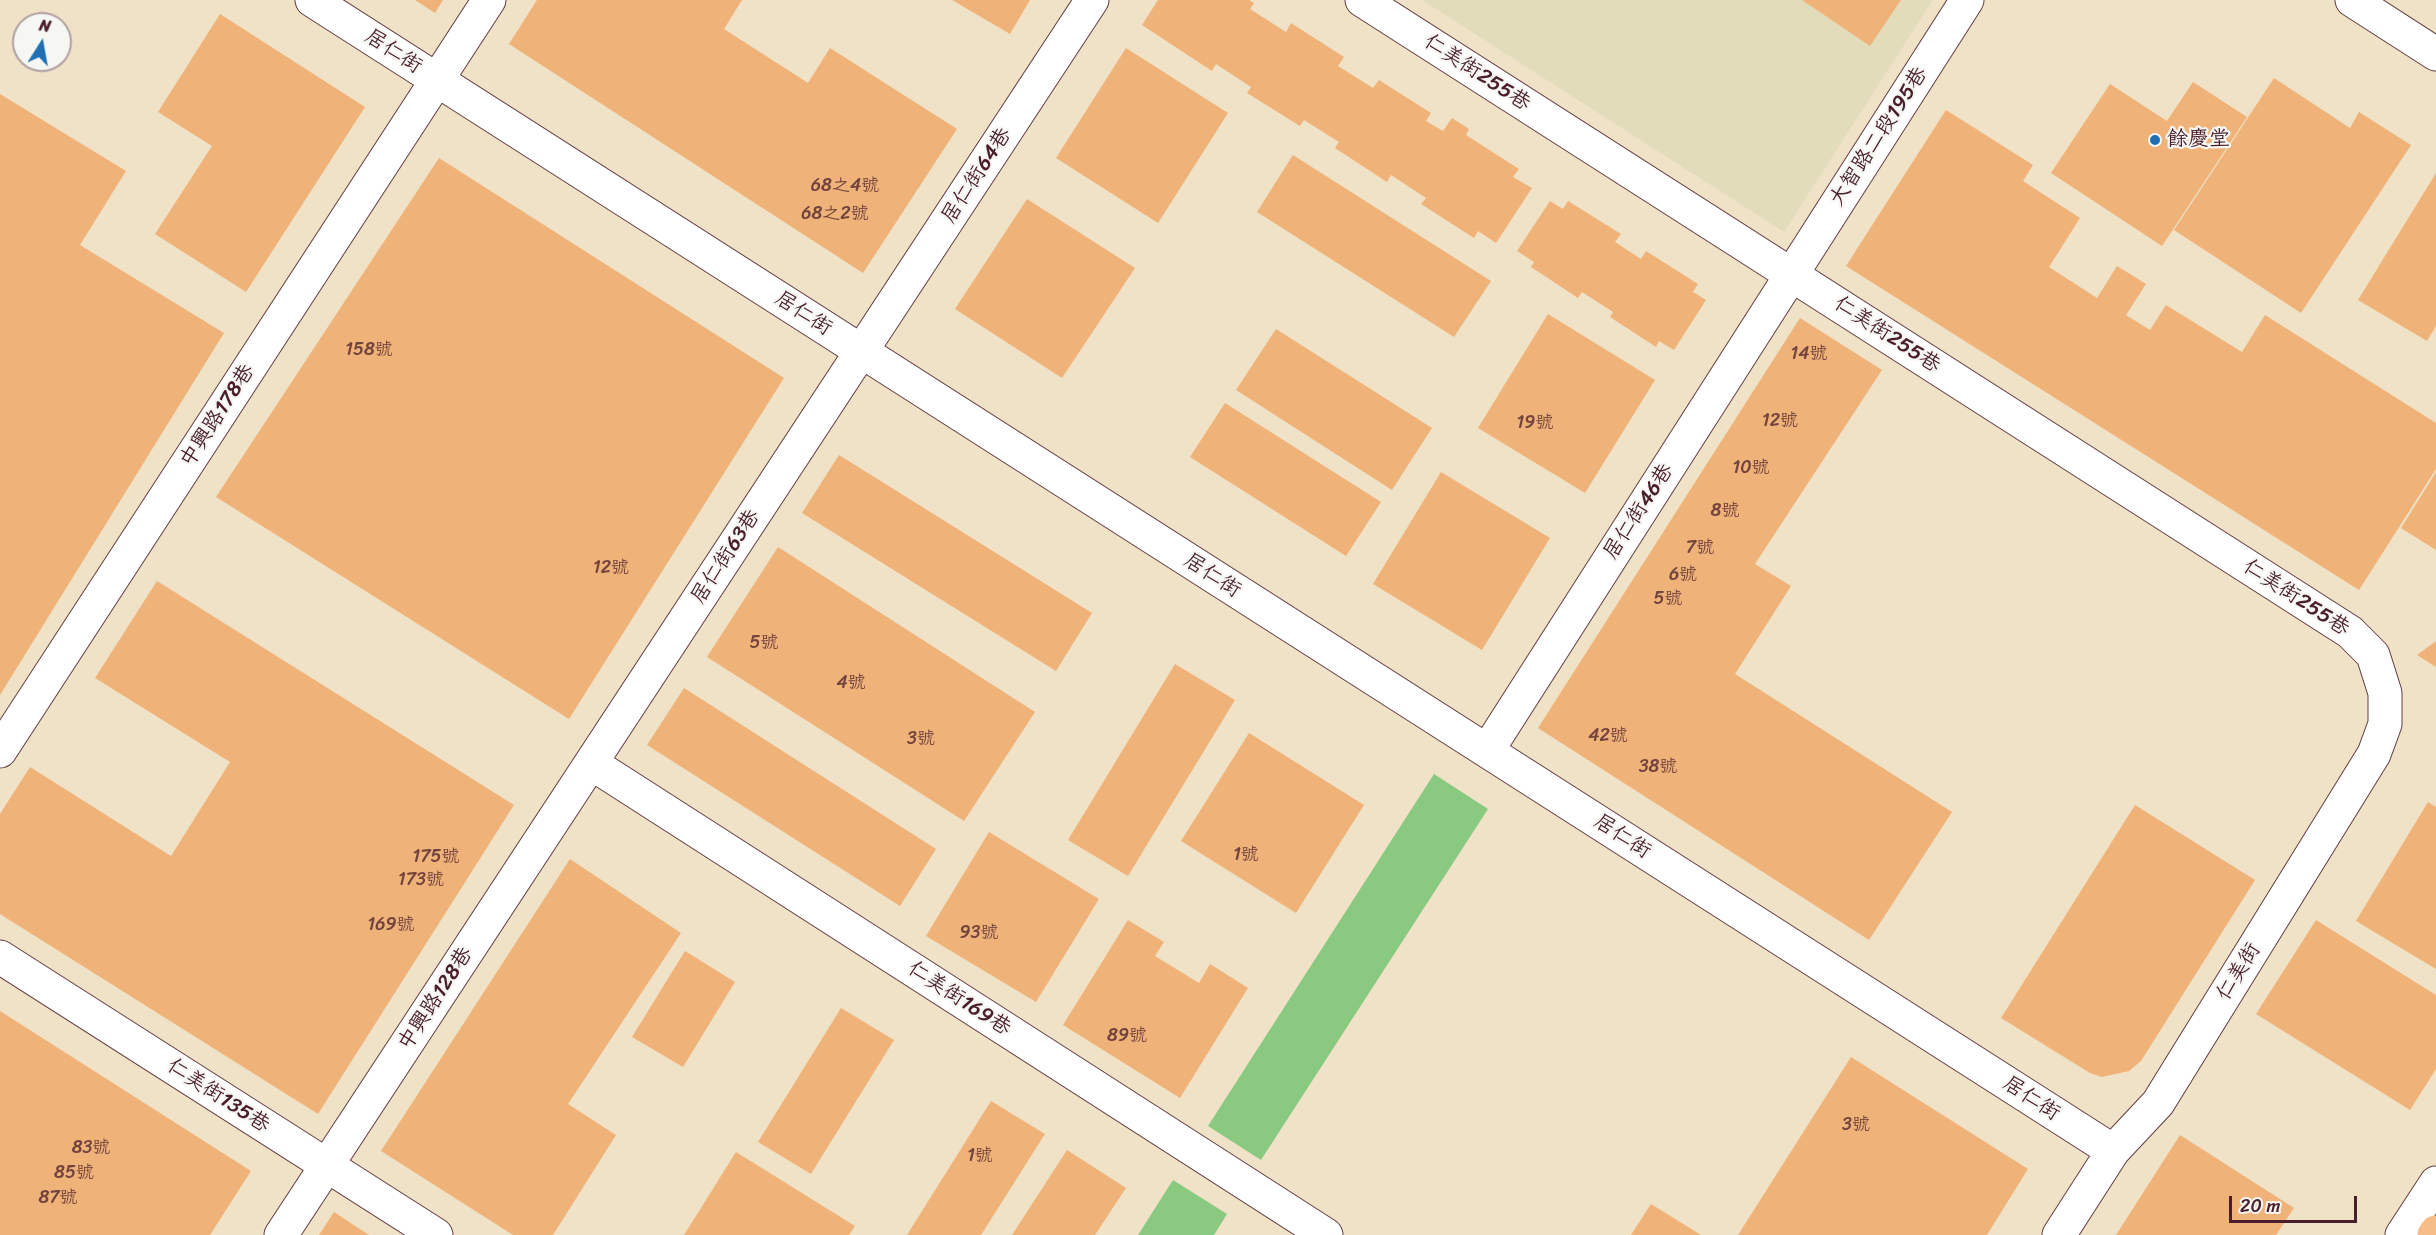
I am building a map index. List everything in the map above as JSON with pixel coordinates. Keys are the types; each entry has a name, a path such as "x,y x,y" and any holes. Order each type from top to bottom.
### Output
{"street":[{"name":"居仁街","path":"312,0 2112,1151"},
{"name":"中興路178巷","path":"0,751 489,0"},
{"name":"居仁街64巷","path":"861,352 1092,0"},
{"name":"仁美街255巷","path":"1362,0 2350,632 2373,656 2385,693"},
{"name":"大智路二段195巷","path":"1791,274 1967,0"},
{"path":"2352,0 2436,54"},
{"name":"居仁街46巷","path":"1487,751 1791,274"},
{"name":"居仁街63巷","path":"591,763 861,352"},
{"name":"仁美街","path":"2059,1235 2112,1151 2158,1103 2374,754 2385,724 2385,693"},
{"name":"中興路128巷","path":"281,1235 591,763"},
{"name":"仁美街169巷","path":"591,763 1326,1235"},
{"name":"仁美街135巷","path":"0,957 436,1235"},
{"path":"2402,1235 2436,1183"}],"shaded area":[{"path":"1422,0 1933,0 1784,232"}],"green space":[{"path":"1434,774 1488,809 1261,1160 1208,1126"},
{"path":"1173,1180 1227,1214 1214,1235 1138,1235"}],"building":[{"path":"415,0 443,0 435,13"},
{"path":"537,0 742,0 724,29 808,83 830,48 957,129 863,273 509,44"},
{"path":"952,0 1030,0 1010,34"},
{"path":"1158,0 1249,0 1254,3 1250,9 1286,32 1291,23 1344,57 1338,66 1373,88 1379,80 1431,113 1426,121 1443,131 1452,118 1469,129 1466,135 1519,169 1513,177 1532,188 1496,243 1478,231 1474,238 1421,204 1426,198 1391,175 1387,182 1335,148 1339,142 1304,120 1300,126 1247,93 1251,87 1216,64 1212,71 1142,25"},
{"path":"1802,0 1901,0 1870,46"},
{"path":"220,14 365,107 246,292 155,234 212,146 158,112"},
{"path":"1126,48 1228,113 1158,223 1056,158"},
{"path":"2274,78 2350,128 2359,112 2411,145 2301,313 2174,230"},
{"path":"2193,82 2247,117 2162,246 2051,173 2110,84 2167,121"},
{"path":"0,94 126,171 80,245 224,333 0,695"},
{"path":"1946,110 2033,165 2023,181 2080,218 2049,267 2097,298 2117,266 2146,284 2126,315 2150,330 2166,305 2242,352 2265,315 2436,423 2436,469 2359,590 1846,266"},
{"path":"1293,155 1491,281 1454,337 1257,212"},
{"path":"439,158 784,378 569,719 216,497"},
{"path":"2436,173 2436,326 2427,341 2358,300"},
{"path":"1027,199 1135,268 1062,378 955,309"},
{"path":"1550,201 1563,209 1568,201 1621,234 1615,242 1641,259 1646,251 1698,284 1693,292 1706,300 1674,350 1659,341 1656,347 1610,317 1613,312 1582,292 1578,298 1531,267 1534,262 1517,251"},
{"path":"1548,314 1655,380 1585,493 1478,428"},
{"path":"1800,318 1882,370 1755,564 1791,586 1735,674 1952,812 1869,940 1538,728"},
{"path":"1276,329 1432,428 1392,490 1236,390"},
{"path":"1225,403 1381,502 1346,556 1190,457"},
{"path":"839,455 1092,613 1056,671 802,513"},
{"path":"1441,472 1550,538 1482,650 1373,584"},
{"path":"2436,472 2436,550 2401,528"},
{"path":"778,547 1035,712 964,821 707,657"},
{"path":"157,581 514,805 318,1114 0,914 0,814 30,767 171,856 230,762 95,678"},
{"path":"2436,641 2436,667 2417,655"},
{"path":"1175,664 1235,700 1128,876 1068,840"},
{"path":"684,688 936,849 900,906 647,745"},
{"path":"1249,733 1364,805 1296,913 1181,841"},
{"path":"2428,802 2436,807 2436,969 2356,921"},
{"path":"2135,805 2255,880 2141,1061 2129,1071 2102,1077 2090,1073 2001,1018"},
{"path":"989,832 1099,899 1036,1002 926,936"},
{"path":"570,859 681,933 568,1104 616,1135 553,1235 513,1235 381,1151"},
{"path":"1128,920 1164,942 1155,956 1199,983 1210,964 1248,988 1180,1098 1063,1025"},
{"path":"2316,920 2436,995 2436,1069 2410,1110 2256,1014"},
{"path":"685,951 735,982 683,1067 632,1037"},
{"path":"841,1008 894,1040 811,1174 758,1142"},
{"path":"0,1011 251,1171 210,1235 0,1235"},
{"path":"1851,1057 2028,1169 1987,1235 1738,1235"},
{"path":"991,1101 1045,1134 981,1235 907,1235"},
{"path":"2180,1135 2294,1208 2276,1235 2116,1235"},
{"path":"1067,1150 1126,1188 1095,1235 1012,1235"},
{"path":"736,1152 855,1226 849,1235 684,1235"},
{"path":"1651,1204 1701,1235 1631,1235"},
{"path":"334,1212 369,1235 319,1235"}],"place":[{"name":"餘慶堂","path":"2155,140"}]}
